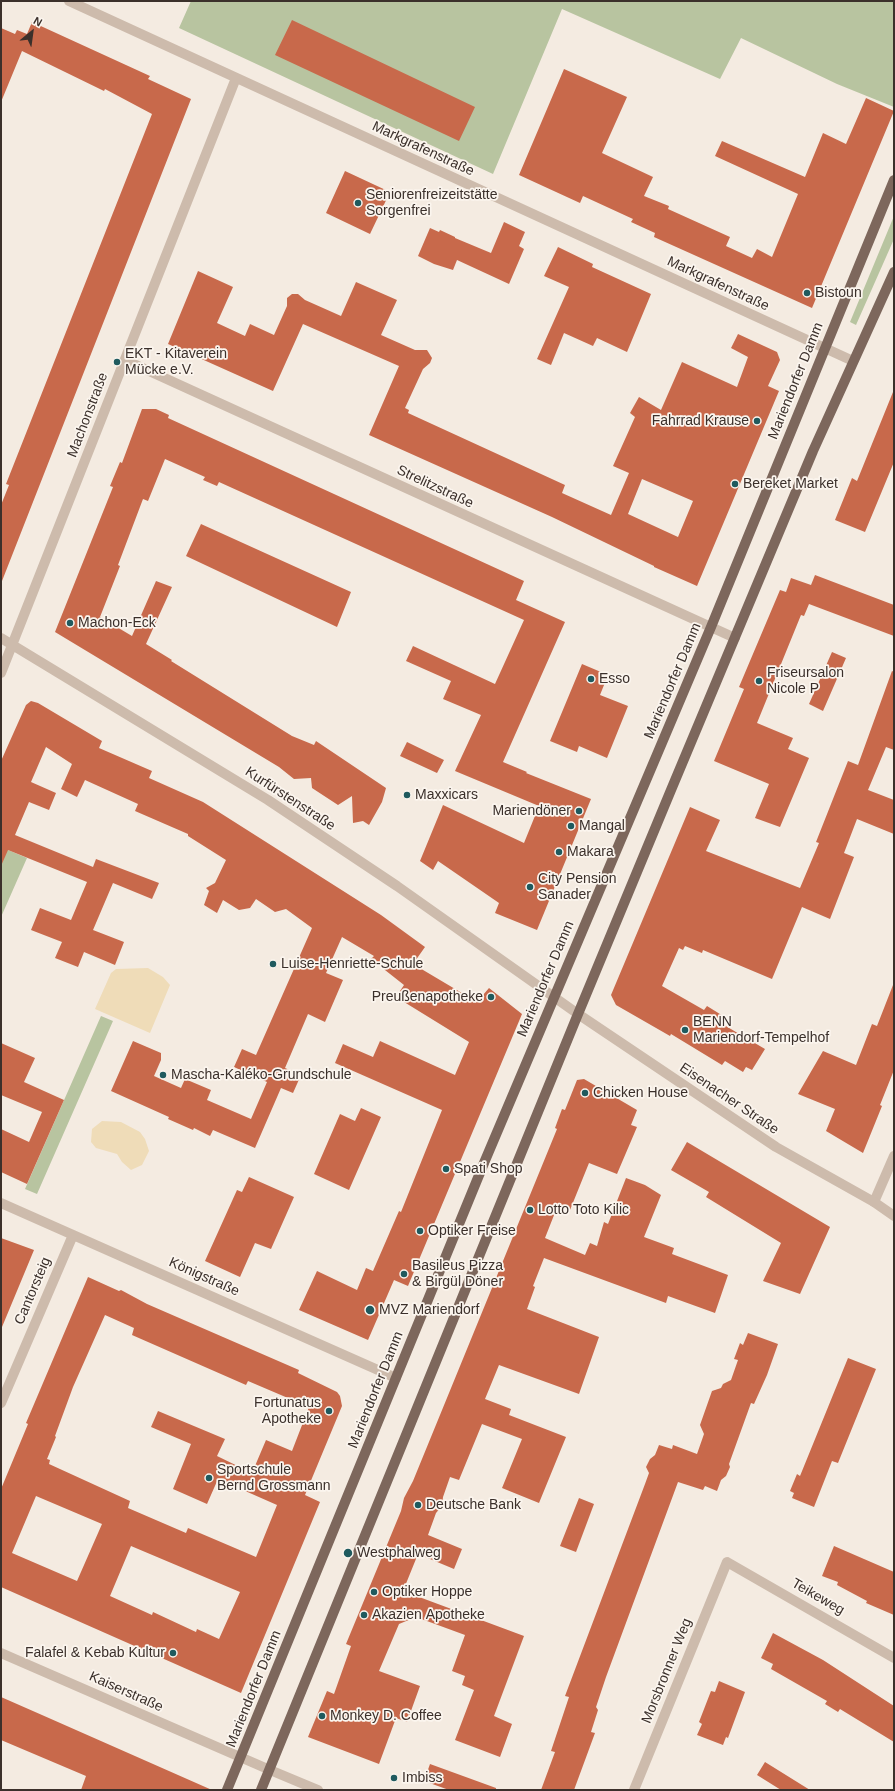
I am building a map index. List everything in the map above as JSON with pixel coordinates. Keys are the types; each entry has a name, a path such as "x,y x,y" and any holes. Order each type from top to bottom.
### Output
{"main road":[{"name":"Mariendorfer Damm","path":"227,1790 484,1163 711,627 894,180"},
{"path":"261,1790 578,1014 813,451 894,272"}],"street":[{"name":"Markgrafenstraße","path":"70,1 853,361"},
{"name":"Machonstraße","path":"1,673 13,646 236,78"},
{"name":"Strelitzstraße","path":"125,360 735,638"},
{"name":"Kurfürstenstraße","path":"1,638 268,800 397,886 555,997"},
{"name":"Eisenacher Straße","path":"555,997 776,1147 874,1202 894,1216"},
{"path":"874,1202 894,1156"},
{"name":"Königstraße","path":"1,1202 396,1378"},
{"name":"Cantorsteig","path":"1,1403 73,1235"},
{"name":"Teikeweg","path":"727,1562 894,1658"},
{"name":"Morsbronner Weg","path":"634,1790 727,1562"},
{"name":"Kaiserstraße","path":"1,1653 241,1757"},
{"path":"241,1757 318,1790"}],"green space":[{"path":"191,1 894,1 894,107 837,84 741,38 720,79 562,9 493,174 179,28"},
{"path":"894,216 894,239 856,325 850,322"},
{"path":"1,847 27,858 1,917"},
{"path":"101,1016 113,1021 37,1194 25,1189"}],"sand":[{"path":"148,968 163,977 170,985 150,1033 95,1009 111,973 116,969"},
{"path":"102,1121 121,1122 140,1132 145,1139 149,1151 142,1165 131,1170 122,1162 117,1154 96,1148 91,1142 92,1129"}],"building":[{"path":"292,20 475,107 459,141 275,55"},
{"path":"32,22 150,76 148,79 191,99 2,581 1,505 9,485 6,484 152,114 105,89 104,91 22,51 1,102 1,28 15,34 17,30 27,34"},
{"path":"564,69 627,97 602,153 653,177 644,196 669,206 668,209 730,237 726,246 752,258 757,249 772,257 798,194 715,156 722,141 805,177 823,133 846,144 866,98 894,111 812,308 654,237 655,233 631,222 633,219 583,196 580,203 519,175"},
{"name":"Seniorenfreizeitstätte Sorgenfrei","path":"345,171 390,192 370,234 326,213"},
{"path":"504,222 525,232 519,246 524,249 509,284 457,260 453,270 434,264 418,256 430,228 439,232 440,230 491,253"},
{"path":"558,247 593,264 592,267 651,294 627,352 597,338 593,346 564,333 551,365 537,359 569,287 544,276"},
{"path":"198,271 233,287 217,323 245,336 250,324 274,335 287,306 287,298 292,294 298,294 305,300 341,316 356,282 397,300 381,335 415,350 427,350 432,358 430,363 423,369 405,408 409,410 408,413 565,485 562,493 611,515 629,473 613,466 635,417 630,413 639,397 661,410 682,362 737,387 748,357 731,348 738,334 777,352 780,360 768,386 779,391 697,586 654,567 552,517 369,435 399,366 303,324 273,391 168,344","holes":["642,479 693,501 678,537 628,514"]},
{"path":"893,392 894,462 865,532 835,520 852,478 857,481"},
{"path":"142,409 156,409 169,415 168,418 524,581 516,600 565,622 503,762 527,772 526,773 591,799 537,930 495,913 499,903 438,861 433,870 420,861 443,805 524,843 539,806 455,771 481,715 443,699 451,681 406,661 413,646 495,684 524,620 219,482 217,486 203,480 205,477 165,459 148,501 143,499 118,565 120,566 100,617 132,636 156,581 172,587 146,644 292,736 314,745 316,741 386,788 382,802 369,825 363,821 353,823 352,796 338,805 312,788 311,778 294,779 279,767 55,632 113,487 110,486 120,462 122,463"},
{"path":"201,524 351,592 337,627 186,556"},
{"path":"815,575 894,605 894,636 809,604 804,616 801,615 757,723 793,738 788,749 809,758 780,827 755,818 769,784 714,761 744,689 739,687 780,590 786,592 791,578 811,585"},
{"path":"832,652 846,658 823,711 809,704"},
{"path":"582,664 608,675 600,695 628,706 607,758 579,746 577,752 550,741"},
{"path":"892,671 894,672 894,750 886,747 868,790 894,800 894,834 857,819 844,853 854,857 830,919 802,907 772,979 703,950 702,953 685,946 683,950 679,948 662,986 704,1010 707,1006 728,1019 724,1025 765,1049 752,1070 746,1067 743,1072 725,1061 722,1065 671,1034 670,1036 616,1005 611,995 690,807 720,820 706,851 800,888 819,843 816,842 848,761 858,765"},
{"path":"31,701 38,703 102,741 99,748 152,771 149,778 203,802 381,915 425,947 413,964 477,1002 489,988 522,1014 408,1286 394,1280 368,1340 299,1310 317,1271 357,1290 366,1268 373,1271 399,1211 401,1212 442,1110 335,1063 343,1044 373,1057 380,1041 455,1075 469,1042 396,997 404,985 371,959 374,956 342,937 326,973 343,980 325,1022 308,1014 285,1068 301,1075 293,1093 281,1088 255,1148 213,1130 210,1136 194,1128 193,1130 168,1119 169,1117 111,1091 133,1041 161,1053 161,1060 154,1076 181,1088 185,1079 211,1090 207,1100 251,1119 267,1082 234,1067 242,1049 256,1055 312,928 286,909 275,912 256,899 250,908 239,910 223,900 217,913 204,905 209,891 206,888 215,883 226,860 188,836 188,834 135,811 138,804 85,780 77,797 61,789 72,764 46,747 31,782 56,793 49,810 29,802 15,835 93,867 96,859 159,883 152,899 113,883 93,930 124,942 115,965 84,952 78,967 55,958 62,942 31,930 40,908 71,920 87,882 8,850 1,866 1,761 26,705"},
{"path":"407,742 444,760 437,773 400,756"},
{"path":"893,985 894,1070 880,1105 882,1106 863,1153 826,1131 835,1109 798,1094 823,1051 856,1065 872,1024 877,1026"},
{"path":"1,1043 35,1058 24,1082 64,1100 27,1184 1,1172 1,1129 29,1142 42,1112 1,1095"},
{"path":"584,1079 637,1110 631,1125 637,1127 617,1174 589,1163 570,1210 558,1205 545,1238 585,1255 590,1243 597,1246 604,1222 608,1224 626,1178 645,1185 661,1195 644,1237 674,1248 672,1254 728,1275 715,1313 668,1296 666,1303 544,1258 533,1286 535,1287 527,1309 599,1337 579,1394 499,1365 485,1399 511,1409 509,1415 566,1437 539,1503 502,1488 522,1439 482,1424 459,1480 450,1477 443,1497 442,1506 436,1513 428,1535 462,1549 454,1569 418,1554 403,1591 524,1636 494,1716 512,1724 500,1757 455,1740 474,1690 462,1685 465,1676 452,1671 465,1635 416,1617 399,1624 379,1671 420,1686 407,1722 396,1718 379,1764 308,1737 327,1691 334,1694 351,1646 346,1644 401,1511 404,1498 413,1481 557,1129 555,1128 562,1109 565,1110 577,1080"},
{"path":"361,1108 381,1117 349,1190 314,1174 340,1114 355,1121"},
{"path":"687,1142 830,1227 800,1294 763,1281 781,1243 706,1197 709,1192 671,1170"},
{"path":"249,1177 294,1197 271,1249 255,1243 240,1277 205,1261 237,1190 242,1192"},
{"path":"1,1238 34,1250 2,1327 1,1327"},
{"path":"88,1277 119,1291 121,1290 147,1304 299,1370 298,1373 337,1392 340,1396 342,1406 305,1495 320,1502 241,1693 1,1587 1,1489 28,1424 26,1423","holes":["105,1315 134,1328 132,1335 246,1385 248,1381 309,1407 292,1451 266,1440 252,1473 217,1456 225,1439 158,1411 151,1427 191,1444 173,1489 207,1504 218,1479 277,1505 256,1557 188,1528 186,1533 128,1508 130,1501 49,1464 50,1460 47,1459 73,1387","36,1496 102,1524 77,1581 12,1553","131,1546 240,1592 219,1639 197,1629 196,1632 153,1612 152,1615 110,1596"]},
{"path":"748,1333 778,1344 767,1375 754,1404 751,1403 726,1476 721,1480 717,1491 705,1486 703,1490 678,1482 606,1677 596,1707 598,1710 591,1732 595,1733 574,1790 541,1790 555,1752 551,1751 569,1697 565,1696 649,1473 646,1467 650,1459 655,1455 659,1445 672,1449 673,1445 697,1454 704,1434 700,1425 712,1391 721,1388 723,1384 731,1380 738,1360 734,1359 740,1343 743,1345"},
{"path":"848,1358 876,1369 838,1463 832,1461 814,1507 792,1498 794,1493 790,1491 797,1474 800,1476"},
{"path":"579,1498 594,1504 576,1552 560,1546"},
{"path":"834,1546 894,1572 894,1615 866,1603 867,1601 837,1585 838,1582 822,1576"},
{"path":"773,1633 823,1660 894,1706 894,1742 840,1709 838,1712 825,1704 827,1701 771,1669 773,1664 761,1658"},
{"path":"719,1681 745,1692 728,1738 726,1737 723,1745 697,1735 702,1724 699,1722 711,1691 715,1692"},
{"path":"1,1697 212,1790 81,1790 86,1776 1,1740"},
{"path":"765,1762 810,1790 781,1790 757,1775"},
{"path":"430,1764 496,1788 496,1790 449,1790 424,1781"}],"place":[{"name":"Seniorenfreizeitstätte Sorgenfrei","path":"358,203"},
{"name":"Bistoun","path":"807,293"},
{"name":"EKT - Kitaverein Mücke e.V.","path":"117,362"},
{"name":"Fahrrad Krause","path":"757,421"},
{"name":"Bereket Market","path":"735,484"},
{"name":"Machon-Eck","path":"70,623"},
{"name":"Esso","path":"591,679"},
{"name":"Friseursalon Nicole P","path":"759,681"},
{"name":"Maxxicars","path":"407,795"},
{"name":"Mariendöner","path":"579,811"},
{"name":"Mangal","path":"571,826"},
{"name":"Makara","path":"559,852"},
{"name":"City Pension Sanader","path":"530,887"},
{"name":"Luise-Henriette-Schule","path":"273,964"},
{"name":"Preußenapotheke","path":"491,997"},
{"name":"BENN Mariendorf-Tempelhof","path":"685,1030"},
{"name":"Mascha-Kaléko-Grundschule","path":"163,1075"},
{"name":"Chicken House","path":"585,1093"},
{"name":"Spati Shop","path":"446,1169"},
{"name":"Lotto Toto Kilic","path":"530,1210"},
{"name":"Optiker Freise","path":"420,1231"},
{"name":"Basileus Pizza & Birgül Döner","path":"404,1274"},
{"name":"MVZ Mariendorf","path":"370,1310"},
{"name":"Fortunatus Apotheke","path":"329,1411"},
{"name":"Sportschule Bernd Grossmann","path":"209,1478"},
{"name":"Deutsche Bank","path":"418,1505"},
{"name":"Westphalweg","path":"348,1553"},
{"name":"Optiker Hoppe","path":"374,1592"},
{"name":"Akazien Apotheke","path":"364,1615"},
{"name":"Falafel & Kebab Kultur","path":"173,1653"},
{"name":"Monkey D. Coffee","path":"322,1716"},
{"name":"Imbiss","path":"394,1778"}]}
